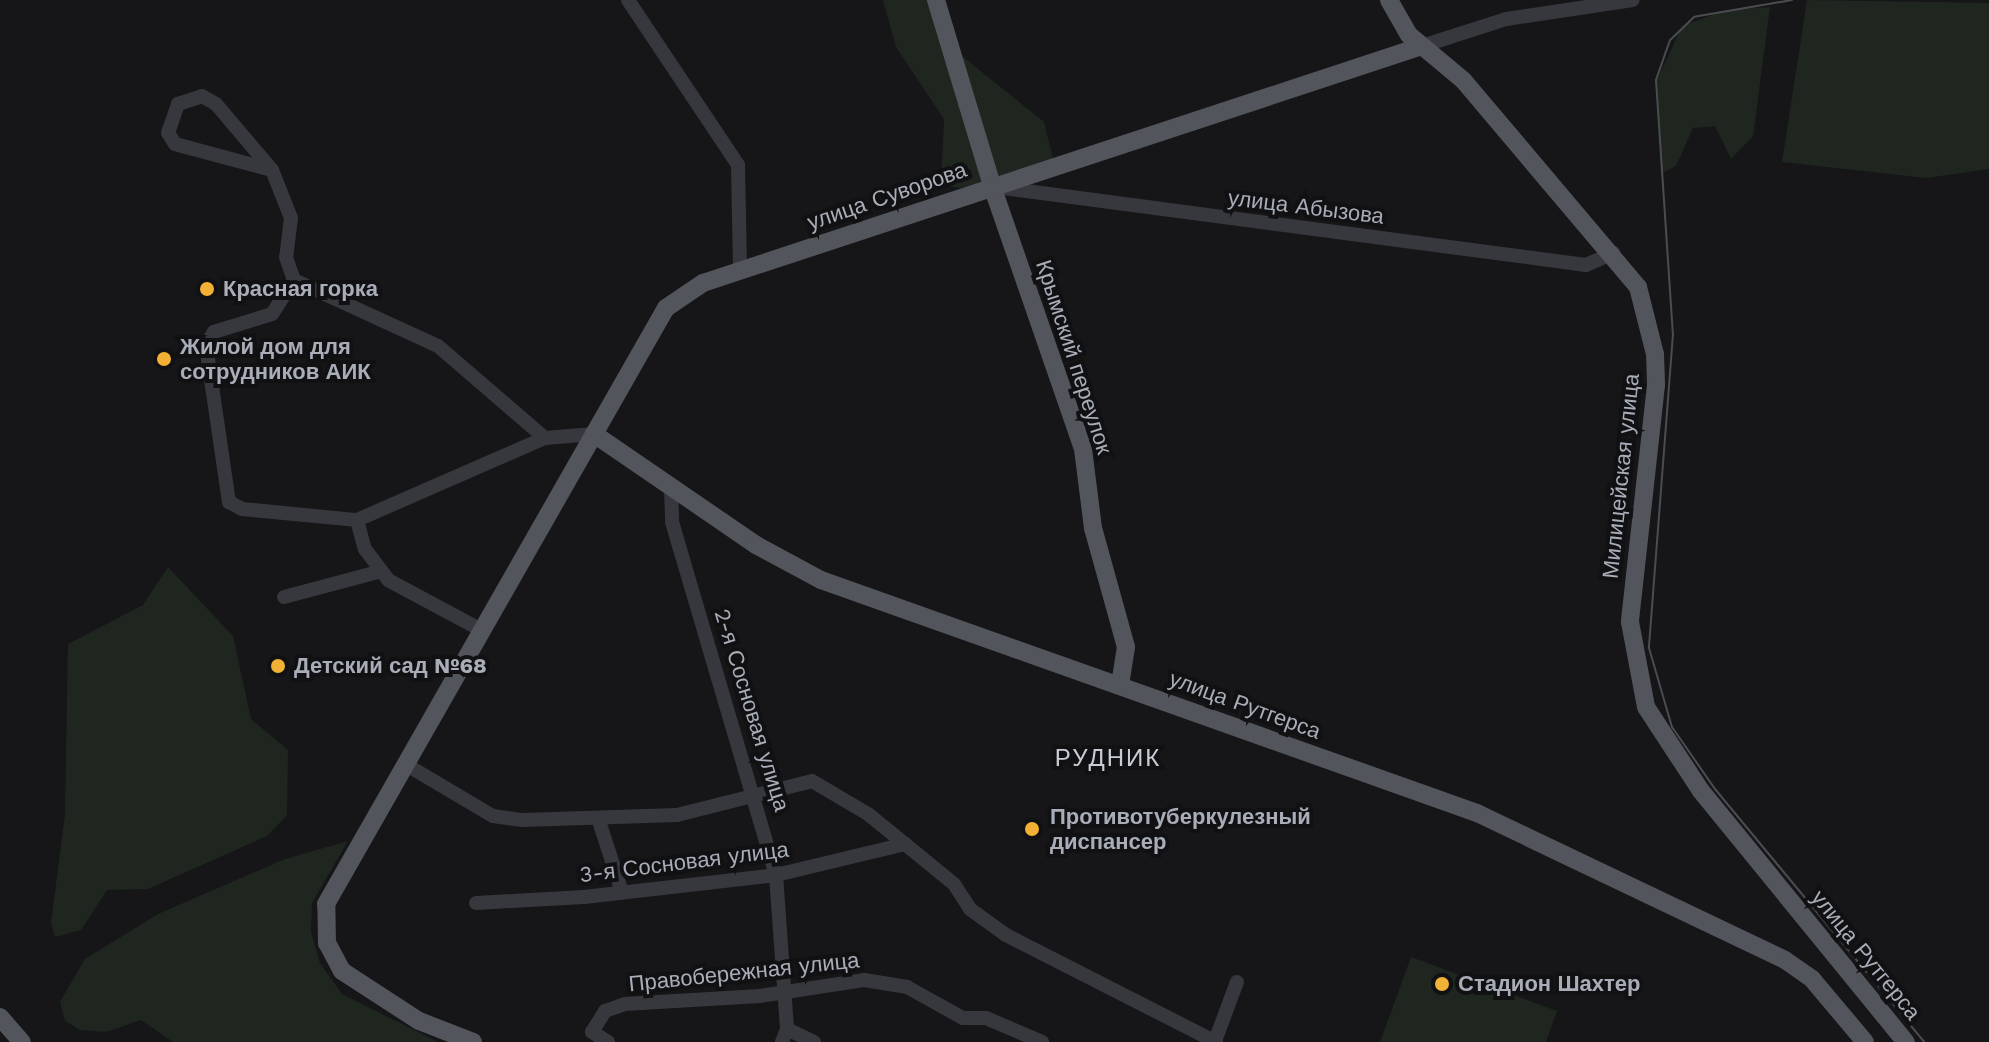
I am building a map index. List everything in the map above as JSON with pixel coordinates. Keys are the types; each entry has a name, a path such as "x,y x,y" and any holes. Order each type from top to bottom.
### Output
{"main road":[{"name":"Крымский переулок","path":"936,0 992,186 1083,449 1093,528 1126,647 1120,685"},
{"path":"1380,60 1395,41 1396,19 1389,0"},
{"name":"Милицейская улица","path":"1396,19 1422,46 1463,80 1613,253 1638,287 1655,354 1630,622 1646,707"},
{"name":"улица Суворова","path":"473,1042 419,1021 357,984 342,971 327,943 326,904 666,308 692,288 740,271 1422,46"},
{"name":"улица Рутгерса","path":"594,434 671,488 821,580 1477,813 1785,960 1812,979 1865,1042"},
{"name":"улица Рутгерса","path":"1646,707 1693,781 1906,1042"},
{"path":"1812,979 1832,951"},
{"path":"0,1017 22,1042"}],"street":[{"path":"628,0 738,165 740,271"},
{"name":"улица Суворова","path":"1422,46 1506,19 1633,0"},
{"path":"272,170 175,144 168,133 178,104 202,96 216,104 272,170 291,218 287,270 294,280 438,346 545,438"},
{"name":"улица Абызова","path":"992,186 1586,265 1613,253"},
{"path":"294,280 272,314 214,332 206,345 229,502 242,509 357,520 545,438 594,434"},
{"name":"2-я Сосновая улица","path":"671,488 672,522 756,796 776,875 785,991 784,1035"},
{"path":"357,520 365,549 388,580 483,631"},
{"path":"284,597 382,571"},
{"path":"405,764 493,816 599,821 677,815 812,781 868,814 954,884 970,909 1006,935 1215,1042 1237,982"},
{"path":"599,821 622,892"},
{"name":"3-я Сосновая улица","path":"476,903 622,892 776,875 905,844"},
{"name":"Правобережная улица","path":"608,1042 592,1032 605,1011 625,1004 785,991 864,980 907,987 963,1018 986,1018 1042,1042"},
{"path":"784,1035 814,1042"}],"shaded area":[{"path":"883,0 932,0 937,36 1044,122 1054,162 961,188 941,185 944,119 896,47"},
{"path":"1807,0 1989,3 1989,169 1926,178 1782,162"},
{"path":"1770,7 1753,136 1731,159 1715,126 1693,128 1676,166 1661,174 1657,80 1682,26 1726,10"},
{"path":"168,567 233,636 251,719 288,750 287,815 267,836 148,889 107,890 81,930 55,937 51,923 65,814 68,644 143,605"},
{"path":"348,841 312,903 311,932 320,963 342,994 438,1042 173,1042 141,1020 106,1032 80,1030 65,1021 60,1002 85,959 158,914 285,859"},
{"name":"Стадион Шахтер","path":"1411,957 1557,1011 1546,1042 1380,1042"}],"tram line":[{"path":"1792,0 1694,17 1670,40 1656,80 1673,334 1649,648 1672,727 1715,789 1924,1042"}],"place":[{"name":"Красная горка","path":"207,289"},
{"name":"Жилой дом для сотрудников АИК","path":"164,359"},
{"name":"Детский сад №68","path":"278,666"},
{"name":"Противотуберкулезный диспансер","path":"1032,829"},
{"name":"Стадион Шахтер","path":"1442,984"}],"district":[{"name":"РУДНИК","path":"1108,759"}]}
